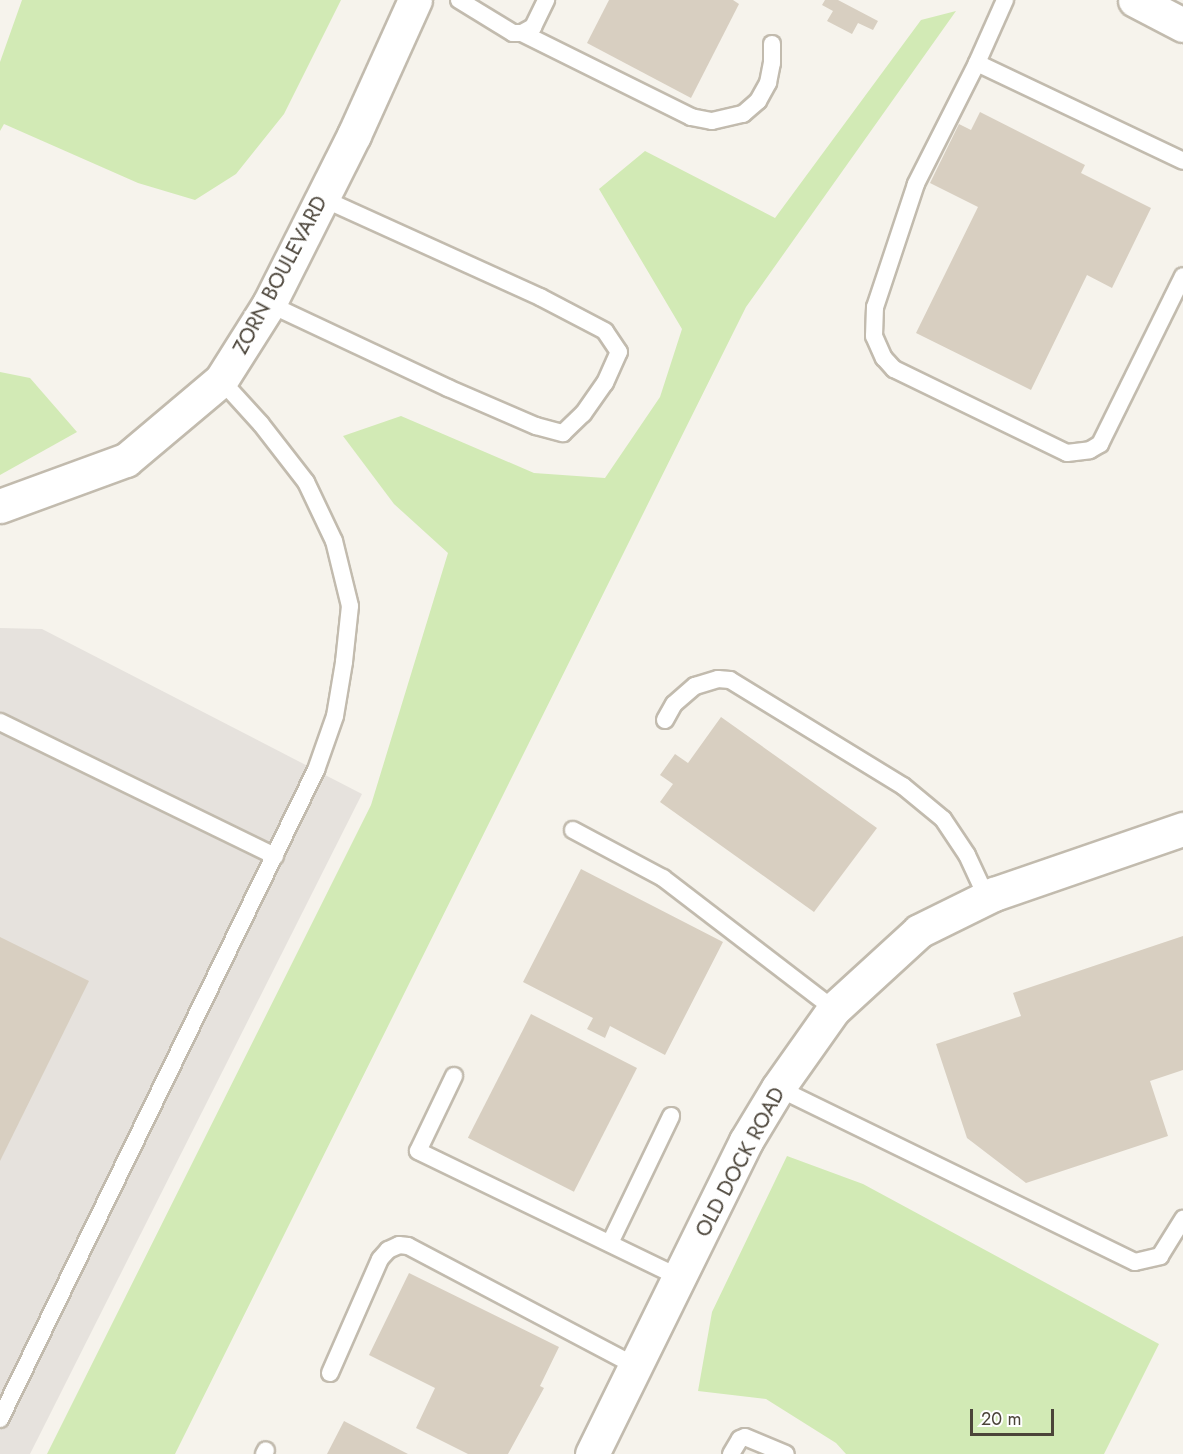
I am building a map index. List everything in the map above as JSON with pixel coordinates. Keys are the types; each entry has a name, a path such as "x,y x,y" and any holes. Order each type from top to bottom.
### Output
{"street":[{"name":"ZORN BOULEVARD","path":"0,506 126,460 221,380 269,304 416,0"},
{"path":"1135,0 1183,25"},
{"name":"OLD DOCK ROAD","path":"592,1454 746,1142 778,1088 834,1009 919,931 987,897 1182,833"}],"lane":[{"path":"459,0 513,33 522,33 691,117 712,121 743,114 758,101 768,83 772,63 772,44"},
{"path":"522,33 533,27 546,0"},
{"path":"1005,0 977,63 916,184 875,307 874,336 884,358 894,369 1067,453 1089,450 1100,444 1183,276"},
{"path":"977,63 1183,160"},
{"path":"269,304 448,388 536,426 563,433 583,414 605,383 619,352 604,331 540,297 322,198"},
{"path":"0,1419 316,770 335,716 350,606 334,541 306,482 261,424 221,380"},
{"path":"665,720 674,704 695,686 718,679 730,680 903,786 935,813 967,855 987,897"},
{"path":"0,722 275,856"},
{"path":"573,830 663,878 834,1009"},
{"path":"454,1076 418,1151 680,1277"},
{"path":"778,1088 1135,1262 1160,1256 1183,1219"},
{"path":"610,1243 671,1116"},
{"path":"330,1373 380,1259 388,1250 399,1245 408,1246 636,1366"},
{"path":"731,1454 740,1439 745,1437 786,1454"}],"shaded area":[{"path":"0,628 42,629 362,794 30,1454 0,1454"}],"green space":[{"path":"22,0 341,0 284,114 236,174 195,200 138,183 4,124 0,131 0,62"},
{"path":"956,11 746,307 175,1454 47,1454 371,805 448,553 394,504 343,436 401,416 534,473 605,478 660,397 682,329 599,189 645,151 775,218 921,20"},
{"path":"0,372 30,378 77,432 0,475"},
{"path":"787,1156 863,1184 1159,1344 1104,1454 846,1454 836,1443 766,1399 698,1391 712,1312"}],"building":[{"path":"609,0 733,0 739,4 691,98 587,43"},
{"path":"825,0 838,0 878,21 873,30 858,23 852,34 827,21 833,11 822,5"},
{"path":"980,112 1085,165 1081,173 1151,208 1112,288 1087,275 1031,390 916,333 978,207 930,183 959,124 971,130"},
{"path":"721,717 877,828 814,912 660,802 673,784 660,775 675,754 688,763"},
{"path":"581,869 723,942 665,1055 610,1026 605,1038 587,1029 593,1018 523,982"},
{"path":"1183,936 1183,1070 1150,1081 1168,1136 1026,1183 967,1138 936,1044 1021,1016 1013,993"},
{"path":"0,937 89,981 0,1161"},
{"path":"531,1014 637,1068 574,1192 468,1138"},
{"path":"409,1273 559,1347 540,1386 544,1388 508,1454 468,1454 416,1428 435,1388 369,1355"},
{"path":"344,1421 408,1454 327,1454"}]}
